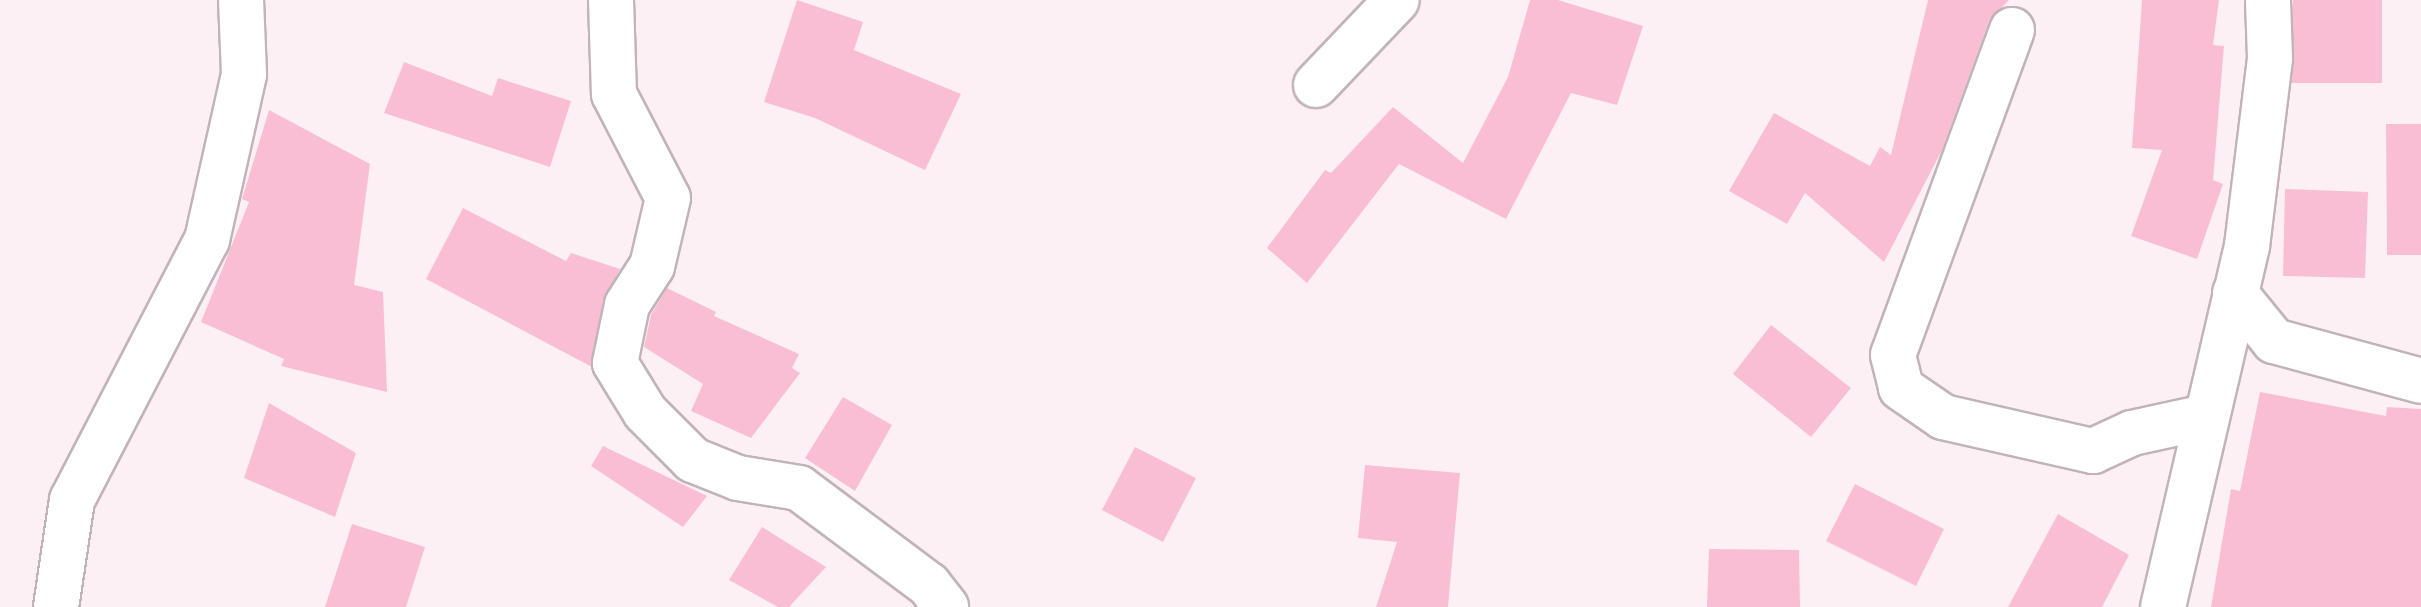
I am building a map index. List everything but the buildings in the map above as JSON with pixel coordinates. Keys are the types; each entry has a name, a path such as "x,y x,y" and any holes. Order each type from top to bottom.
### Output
{"street":[{"path":"56,607 72,500 207,240 244,74 241,0"},
{"path":"611,0 614,94 668,198 652,266 627,305 615,363 645,412 693,460 738,478 799,488 929,585 946,607"},
{"path":"1316,85 1397,0"},
{"path":"2163,607 2247,246 2270,58 2268,0"},
{"path":"2012,30 1893,355 1901,388 1943,417 2093,451 2132,433 2205,417"},
{"path":"2235,293 2274,341 2421,381"}]}
